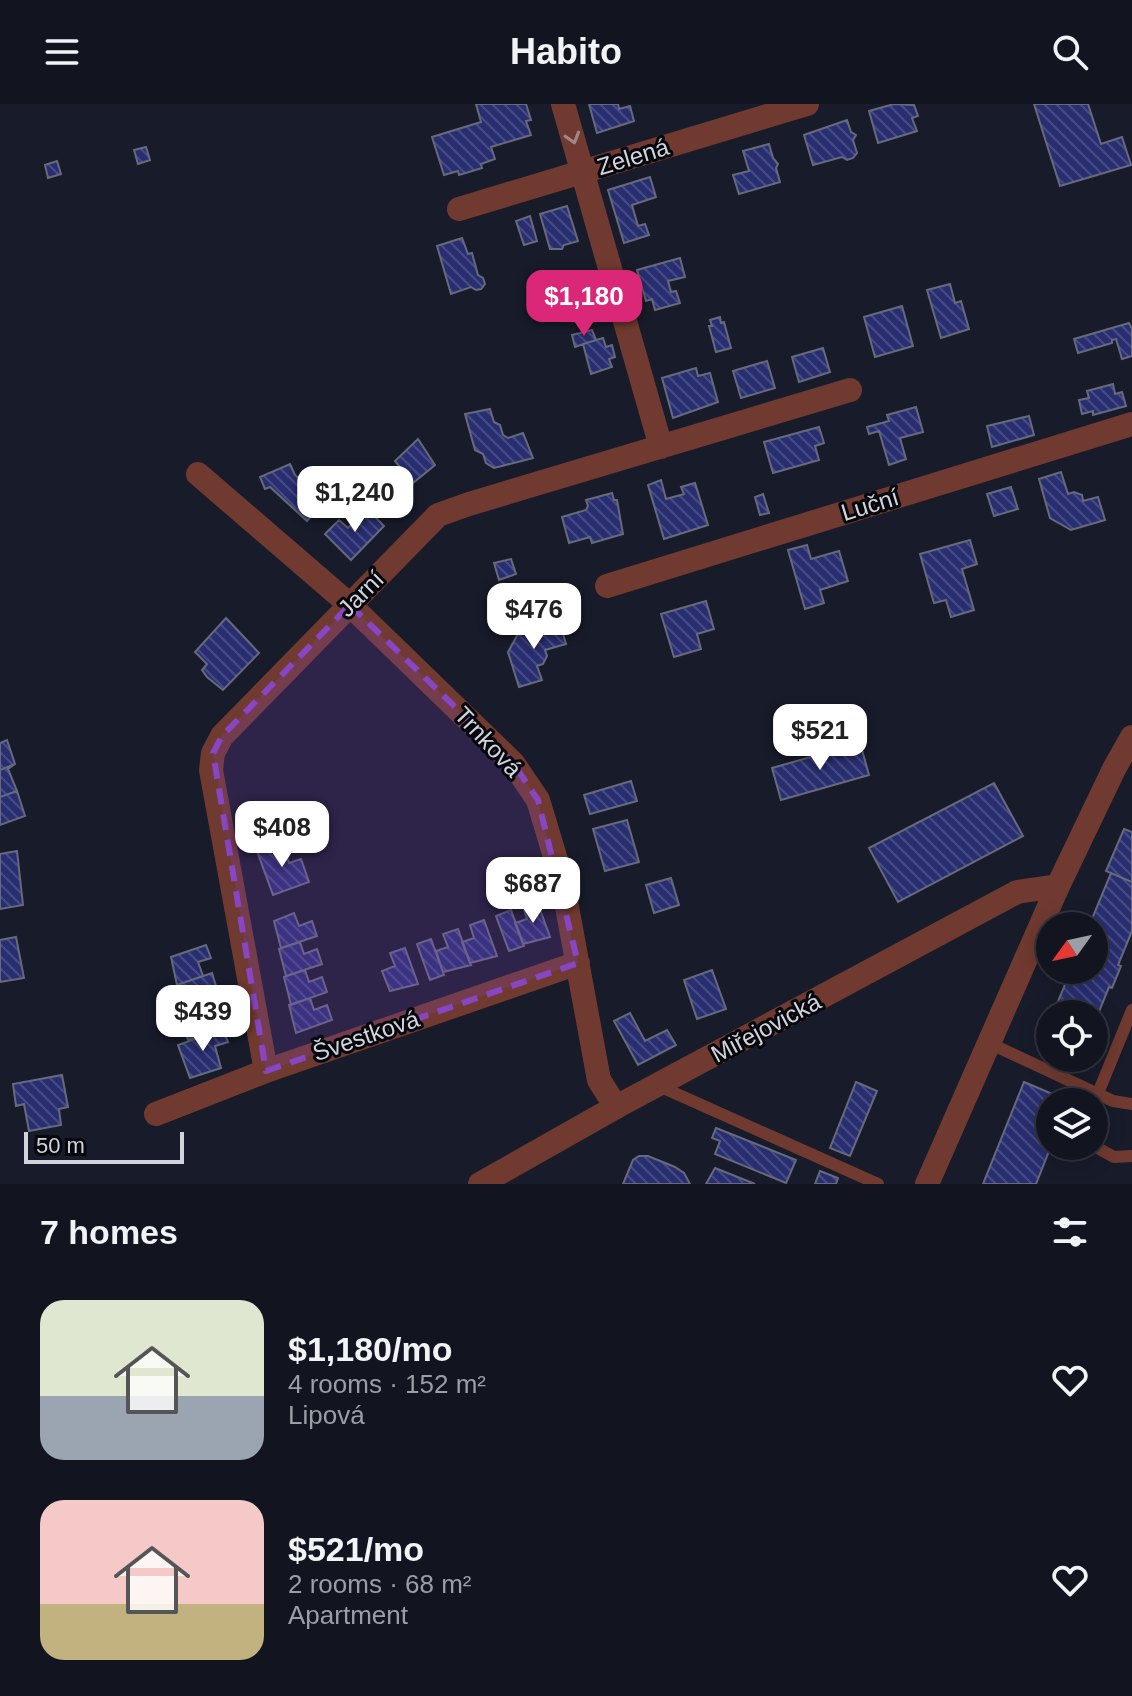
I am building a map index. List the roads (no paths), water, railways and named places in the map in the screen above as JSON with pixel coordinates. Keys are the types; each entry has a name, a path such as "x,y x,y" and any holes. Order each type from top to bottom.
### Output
{"street":[{"path":"563,104 661,447"},
{"name":"Zelená","path":"459,209 807,104"},
{"name":"Jarní","path":"266,1071 211,770 213,753 222,736 438,515 850,390"},
{"name":"Luční","path":"607,586 1132,424"},
{"name":"Trnková","path":"198,474 350,605 513,763 538,800 562,880 599,1080 616,1107"},
{"path":"927,1184 1058,886 1123,773 1132,737"},
{"name":"Miřejovická","path":"480,1184 616,1107 1017,892 1058,886"},
{"name":"Švestková","path":"156,1114 266,1071 578,963"}],"lane":[{"path":"1100,1088 1132,1010"},
{"path":"989,1043 1077,1088"},
{"path":"659,1086 878,1184"},
{"path":"1108,1099 1131,1102"},
{"path":"1108,1154 1114,1157 1132,1156"}]}
